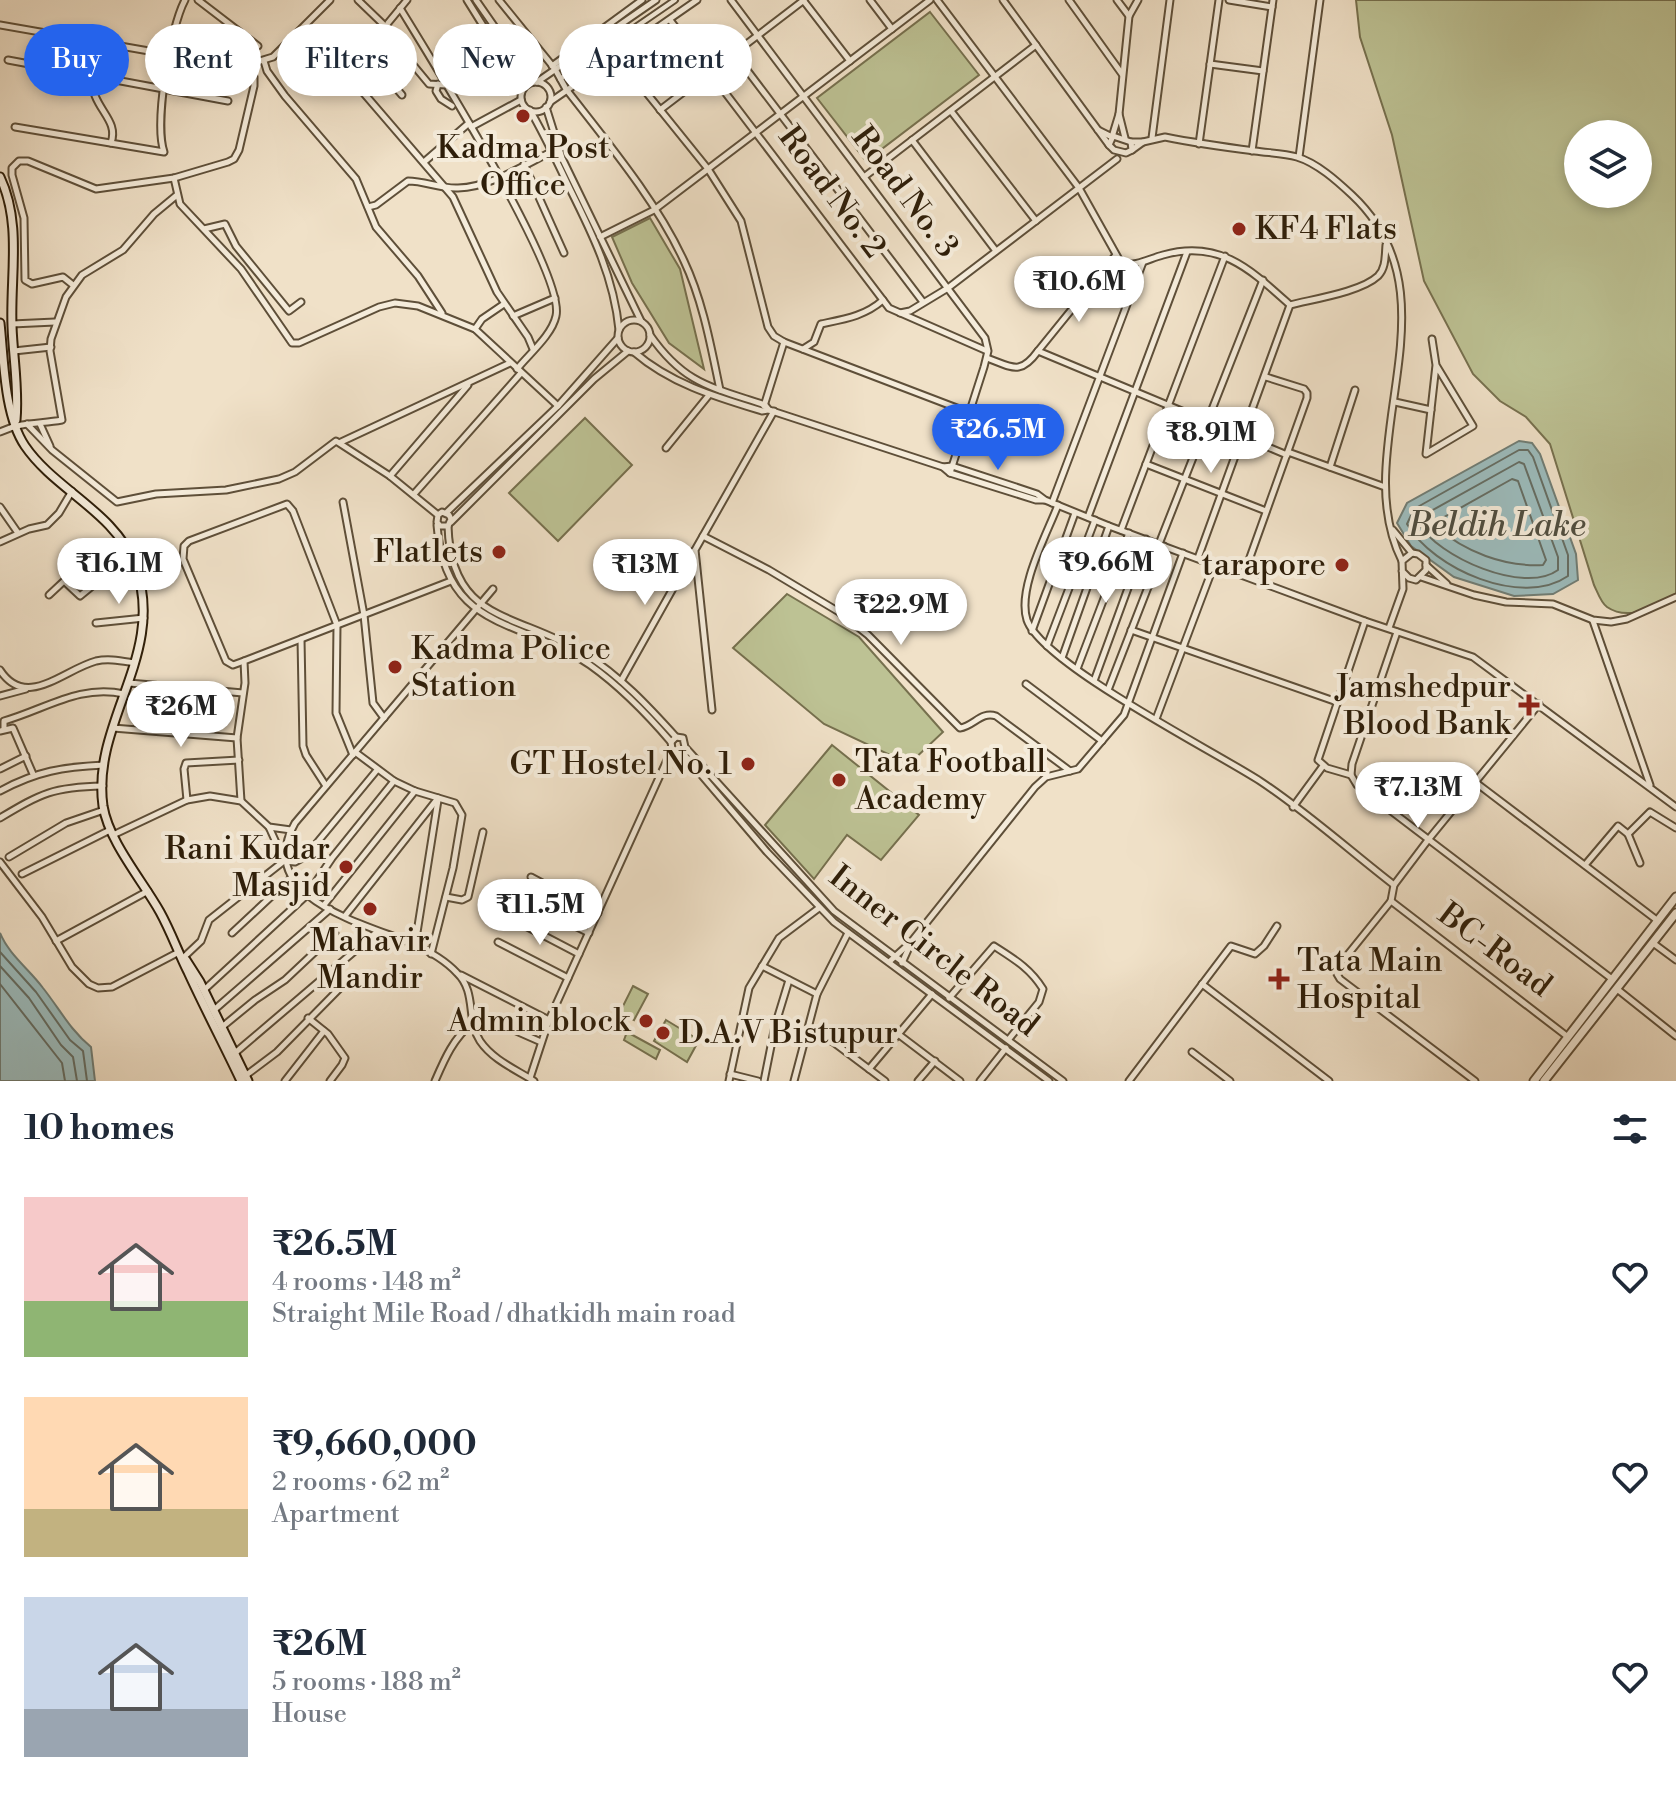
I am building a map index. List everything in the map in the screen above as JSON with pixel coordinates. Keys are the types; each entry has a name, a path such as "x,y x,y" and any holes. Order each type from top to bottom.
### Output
{"main road":[{"path":"0,177 11,206 13,226 12,324 16,422"},
{"path":"0,323 3,373 10,410 28,450 105,521 130,555 140,582 144,630 113,728 105,765 104,810 112,833 204,990 245,1079"},
{"path":"1534,1081 1676,897"},
{"path":"1544,1081 1676,913"},
{"path":"182,954 237,1072 245,1079"}],"street":[{"path":"177,24 185,0"},
{"path":"198,0 229,24"},
{"path":"308,24 330,0"},
{"path":"358,0 380,24"},
{"path":"389,24 407,0"},
{"path":"467,0 496,44 521,97 553,151 608,272 617,302 618,338 622,346 656,369 709,395 768,409"},
{"path":"476,0 493,24"},
{"path":"499,0 559,77"},
{"path":"543,76 642,0"},
{"path":"554,68 656,0"},
{"path":"640,24 675,0"},
{"path":"664,24 697,0"},
{"name":"Road No. 3","path":"731,0 977,324 985,338 988,354"},
{"path":"752,39 803,0 850,61"},
{"path":"870,0 892,29"},
{"path":"600,237 654,210 930,0"},
{"path":"937,0 1079,188 1121,263 1131,266 1187,251 1225,256 1263,280 1290,305"},
{"path":"1003,0 1114,150 1117,159"},
{"path":"1069,0 1123,74"},
{"path":"1117,0 1129,16"},
{"path":"1098,130 1112,137 1119,114 1129,16 1138,0"},
{"path":"1152,138 1170,0"},
{"path":"1199,144 1219,0"},
{"path":"1229,0 1272,4 1252,151"},
{"path":"1299,157 1320,0"},
{"path":"400,8 433,62"},
{"name":"Road No. 2","path":"670,20 673,24"},
{"path":"0,25 145,50"},
{"path":"864,177 1036,45"},
{"path":"261,62 277,53"},
{"path":"8,60 24,63"},
{"path":"264,61 267,71 285,96 356,179 376,227 418,276 443,314"},
{"path":"1210,64 1263,71"},
{"path":"417,69 429,84 433,84"},
{"path":"752,76 923,302"},
{"path":"543,86 548,88 548,104 562,158 641,321 679,370 694,380 768,409 1052,503 1365,621 1473,657 1676,807"},
{"path":"530,110 542,111 559,95"},
{"path":"94,96 112,124 114,132 111,143"},
{"path":"15,127 164,152 160,133 164,96"},
{"path":"204,96 228,101"},
{"path":"73,285 63,277 32,284 23,277 24,218 11,171 16,164 28,161 96,189 174,178 228,162 237,155 252,96"},
{"path":"367,96 447,188 504,304 533,349"},
{"path":"440,96 452,106"},
{"path":"414,494 519,371 557,315 555,298 526,227 453,96"},
{"path":"571,96 654,210 684,260 696,291 720,390"},
{"path":"650,96 708,169 741,221 768,327 774,336 970,413"},
{"path":"660,110 678,96"},
{"name":"Road No. 2","path":"728,96 895,313 1020,368 1026,366 1038,351"},
{"path":"424,162 470,125 521,97"},
{"path":"951,110 1036,221"},
{"path":"1119,114 1129,151"},
{"path":"1109,145 1113,136 1143,142"},
{"path":"895,313 910,311 948,288 1117,159 1152,138 1165,137 1299,157 1333,178 1367,210 1396,263 1401,288 1395,402 1385,487 1402,561 1403,589 1389,628"},
{"path":"912,140 996,251"},
{"path":"1114,150 1129,151"},
{"path":"368,207 376,205 408,181 447,188 469,187 499,177 553,151"},
{"path":"524,164 564,253"},
{"path":"174,178 177,195 186,212 241,269 292,343 299,343 379,307 395,303 418,306 443,314 488,338 510,363 558,406"},
{"path":"0,432 16,422 40,424 62,420 51,347 55,322 73,285 93,267 123,250 154,214 177,195"},
{"path":"203,229 225,224 243,256 289,311 301,302"},
{"path":"1290,305 1363,285 1379,275 1385,263 1386,242"},
{"path":"1088,517 1187,251"},
{"path":"1115,256 1038,351 1243,438 1385,487"},
{"path":"1121,530 1225,256"},
{"path":"1143,262 1052,503 1024,598 1032,631 1094,681 1262,783 1394,885"},
{"path":"1108,690 1184,480 1263,280"},
{"path":"513,316 555,298"},
{"path":"802,349 814,342 821,324 861,314 883,300"},
{"path":"475,329 482,319 504,304"},
{"path":"1198,558 1290,305"},
{"path":"619,330 632,320 641,321"},
{"path":"12,324 55,322"},
{"path":"437,522 440,526 449,524 594,379 631,352 642,350 649,344 650,335"},
{"path":"438,515 446,513 558,406 618,338"},
{"path":"1432,339 1436,365 1426,454 1473,426 1436,365"},
{"path":"621,681 703,536 768,409 784,342"},
{"path":"14,351 51,347"},
{"path":"951,469 988,354"},
{"path":"27,424 52,450 111,499 122,502 156,494 226,490 270,482 295,472 329,443 341,442 510,363"},
{"path":"1244,574 1307,393 1266,377"},
{"path":"390,476 471,381"},
{"path":"1330,467 1355,390"},
{"path":"666,448 709,395"},
{"path":"1395,402 1431,410"},
{"path":"40,424 52,450"},
{"path":"341,442 438,515"},
{"path":"1146,464 1266,511"},
{"path":"0,542 47,525 54,520 72,491"},
{"path":"343,502 364,615 373,703 384,718"},
{"path":"431,954 462,815 455,803 394,781 354,753 336,713 337,625 293,511 283,504 189,541 183,552 183,559 226,661 233,665 337,625 364,615 451,581"},
{"path":"0,507 18,533"},
{"path":"446,513 449,515 449,553 456,574 477,607 575,648 621,681 673,743"},
{"path":"1032,631 1075,513"},
{"path":"438,515 443,561 451,581 465,601 590,665 683,749"},
{"path":"1047,646 1095,520"},
{"path":"1062,658 1109,526"},
{"path":"1393,530 1412,553 1426,560 1418,578 1403,589"},
{"path":"1077,669 1129,533"},
{"path":"703,536 788,580 839,612 868,635 960,728 982,716 996,716 1071,771"},
{"path":"1094,681 1146,539"},
{"path":"695,550 712,710"},
{"path":"889,962 911,942 1035,787 1046,777 1078,769 1124,715 1183,553"},
{"path":"1402,561 1412,553"},
{"path":"49,595 64,581 80,596 130,555"},
{"path":"1156,719 1214,565"},
{"path":"1426,565 1448,585"},
{"path":"1402,571 1409,578 1448,585 1474,595 1506,602 1553,604 1593,620 1611,622 1627,619 1676,597"},
{"path":"284,861 285,845 291,830 493,589"},
{"path":"96,623 145,618"},
{"path":"1593,620 1651,786"},
{"path":"1351,775 1323,766 1318,755 1365,621"},
{"path":"1131,630 1337,702"},
{"path":"1397,632 1352,764 1351,775 1357,785 1613,980"},
{"path":"301,639 303,746 326,786"},
{"path":"2,695 27,689 97,661 107,659 135,663"},
{"path":"241,801 237,738 244,661"},
{"path":"0,670 14,685 27,689"},
{"path":"128,683 243,693"},
{"path":"1026,684 1102,741"},
{"path":"33,774 13,728 2,730 4,721 37,711 71,695 105,689 124,694"},
{"path":"1475,1081 1337,974 1337,968 1391,901 1394,885 1428,840 1539,704"},
{"path":"113,728 237,738"},
{"path":"458,974 467,986 480,1042 491,1054 531,1080 549,1020 673,743 683,738 683,749"},
{"name":"Inner Circle Road","path":"683,749 819,908 848,933 1047,1080"},
{"name":"Inner Circle Road","path":"683,749 826,904 1063,1081"},
{"path":"0,769 26,756"},
{"path":"187,800 186,763 239,760"},
{"path":"0,791 33,774 54,768 105,765"},
{"path":"1293,807 1323,766"},
{"path":"0,862 28,897 80,978 98,988 112,987 182,954 201,941 209,920 284,861 295,862 306,856 377,770"},
{"path":"204,990 307,895 332,858 394,781"},
{"path":"1475,782 1658,921"},
{"path":"0,818 57,788 103,786"},
{"path":"214,1010 327,907 415,791"},
{"path":"22,874 187,800 210,796 241,801 269,827 291,878 307,895 377,932 415,945 458,974 549,1020"},
{"path":"345,916 438,798"},
{"path":"415,945 438,798"},
{"path":"9,857 66,823 104,810"},
{"path":"1628,834 1650,812 1676,828"},
{"path":"1585,865 1618,826 1628,834 1640,863"},
{"path":"269,827 291,830"},
{"path":"446,897 462,900 468,897 483,832"},
{"path":"531,877 598,913"},
{"path":"232,933 291,878"},
{"path":"56,941 148,891"},
{"path":"519,898 589,933"},
{"name":"BC-Road","path":"1391,901 1569,1038"},
{"path":"789,980 761,1081 729,1078 747,993 779,938 819,908"},
{"path":"514,920 579,954"},
{"path":"1129,1081 1231,946 1255,954 1277,926"},
{"path":"234,1053 377,932"},
{"path":"222,1027 285,980 335,933"},
{"path":"794,1081 817,994 848,933"},
{"path":"498,942 568,978"},
{"path":"899,969 911,942"},
{"path":"1653,943 1676,960"},
{"path":"949,998 994,946 1021,963 1034,974 1043,989 1039,1002 1009,1039"},
{"path":"762,966 817,994"},
{"path":"1202,984 1329,1081"},
{"path":"245,1079 277,1052 343,985"},
{"path":"1617,989 1676,1036"},
{"path":"869,1069 932,994"},
{"path":"473,1012 542,1042"},
{"path":"308,1018 324,1031 345,1058 330,1081"},
{"path":"435,1081 450,1047 473,1022"},
{"path":"808,1029 833,1042 885,1081"},
{"path":"285,1081 324,1031"},
{"path":"898,1034 960,1081"},
{"path":"980,1081 1006,1048"},
{"path":"1192,1052 1230,1081"},
{"path":"918,1081 935,1061"}],"green space":[{"path":"1356,0 1676,0 1676,596 1633,613 1615,611 1601,600 1550,444 1526,417 1500,401 1473,374 1424,281 1392,135 1360,37"},
{"path":"930,12 979,75 866,161 817,98"},
{"path":"650,218 680,269 704,369 669,343 632,283 612,237"},
{"path":"585,418 632,465 558,541 509,493"},
{"path":"787,594 859,637 943,732 909,764 824,724 733,648"},
{"name":"Tata Football Academy","path":"832,745 919,815 881,860 847,835 814,879 765,825"},
{"path":"633,986 648,994 634,1020 620,1012"},
{"path":"666,1020 699,1040 687,1062 654,1041"},
{"path":"627,1032 660,1050 656,1059 624,1040"}],"water":[{"name":"Beldih Lake","path":"1519,441 1532,443 1540,454 1576,554 1578,580 1553,594 1514,596 1454,577 1411,546 1397,523 1407,503"},
{"path":"0,933 14,955 91,1047 95,1081 0,1081"}],"place":[{"name":"Kadma Post Office","path":"523,116"},
{"name":"KF4 Flats","path":"1239,229"},
{"name":"Flatlets","path":"499,552"},
{"name":"tarapore","path":"1342,565"},
{"name":"Kadma Police Station","path":"395,667"},
{"name":"Jamshedpur Blood Bank","path":"1529,705"},
{"name":"GT Hostel No. 1","path":"748,764"},
{"name":"Tata Football Academy","path":"839,780"},
{"name":"Rani Kudar Masjid","path":"346,867"},
{"name":"Mahavir Mandir","path":"370,909"},
{"name":"Tata Main Hospital","path":"1279,979"},
{"name":"Admin block","path":"646,1021"},
{"name":"D.A.V Bistupur","path":"663,1033"}]}
